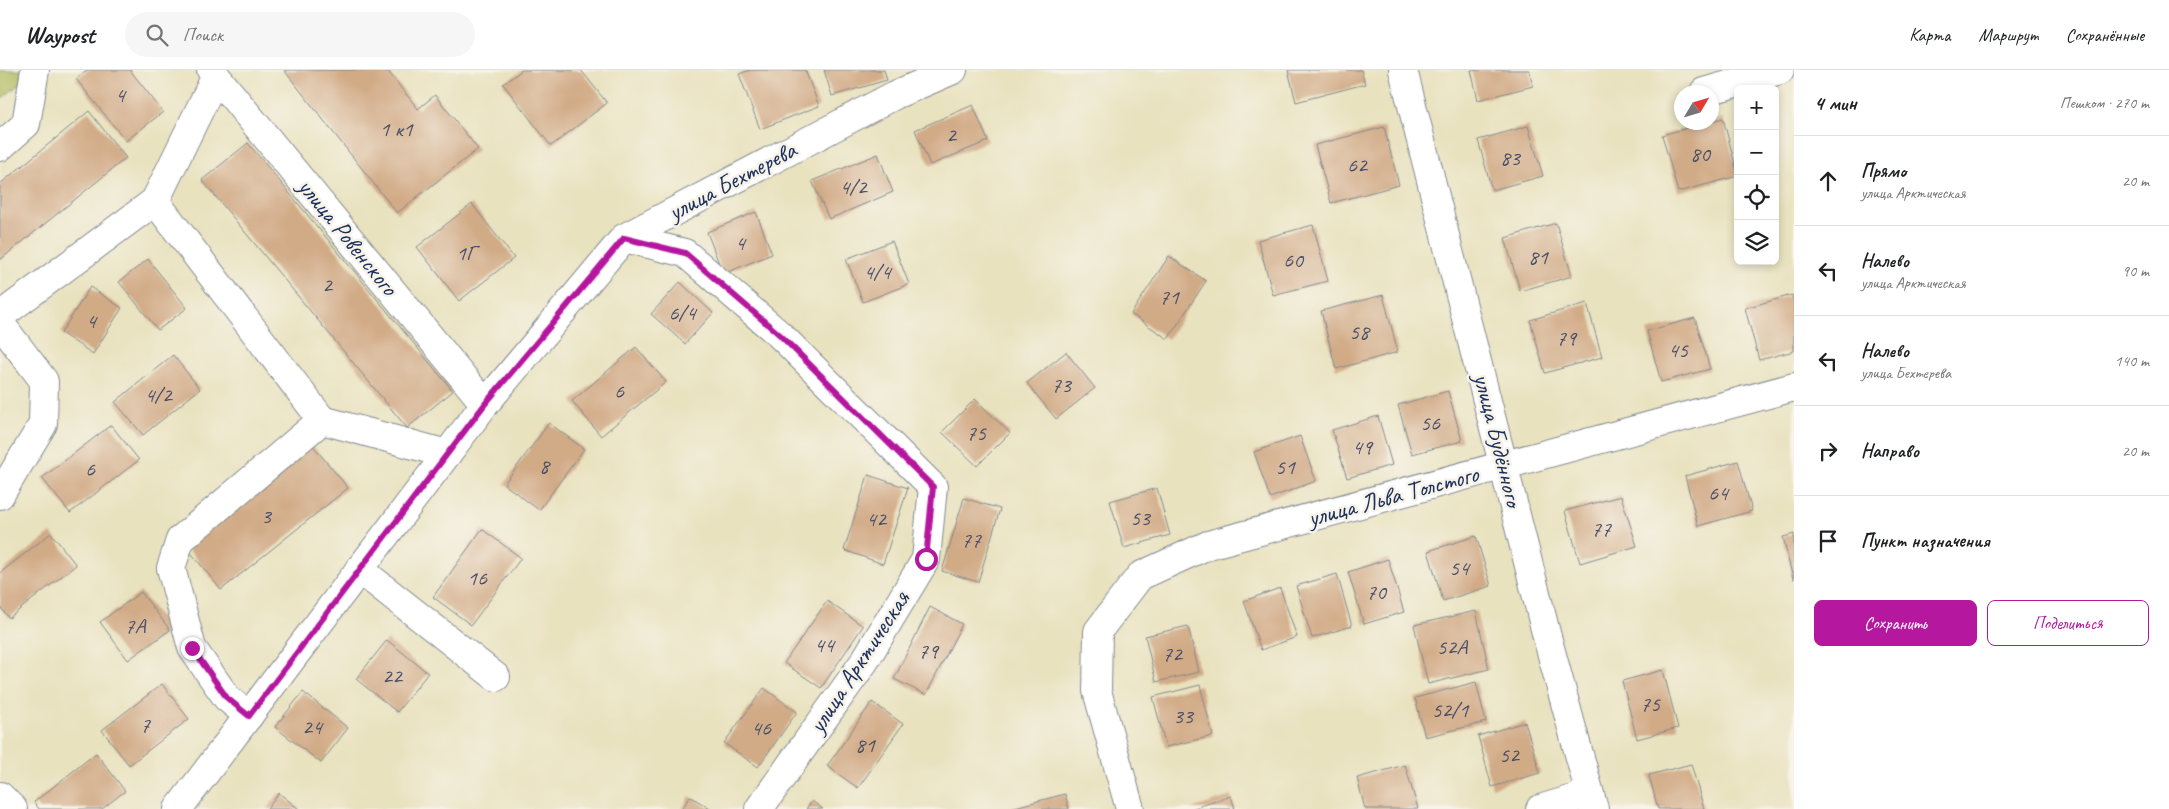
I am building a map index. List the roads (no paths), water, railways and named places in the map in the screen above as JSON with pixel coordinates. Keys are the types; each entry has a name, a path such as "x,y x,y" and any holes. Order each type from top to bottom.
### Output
{"street":[{"path":"0,147 26,124 35,70"},
{"name":"улица Бехтерева","path":"178,809 485,404 624,238 895,95 953,70"},
{"name":"улица Будённого","path":"1404,70 1546,633 1592,802"},
{"path":"1719,88 1780,70"},
{"path":"0,316 156,201 214,73"},
{"name":"улица Ровенского","path":"214,73 485,404"},
{"path":"156,201 322,420 447,454"},
{"name":"улица Арктическая","path":"624,238 685,253 780,335 933,487 926,559 864,662 759,809"},
{"path":"0,323 44,381 43,424 0,495"},
{"name":"улица Льва Толстого","path":"1130,809 1098,691 1098,631 1140,576 1208,545 1794,388"},
{"path":"249,716 227,698 192,648 171,568 180,540 322,420"},
{"path":"360,569 496,677"},
{"path":"0,796 13,809"},
{"path":"1540,809 1592,802"}]}
